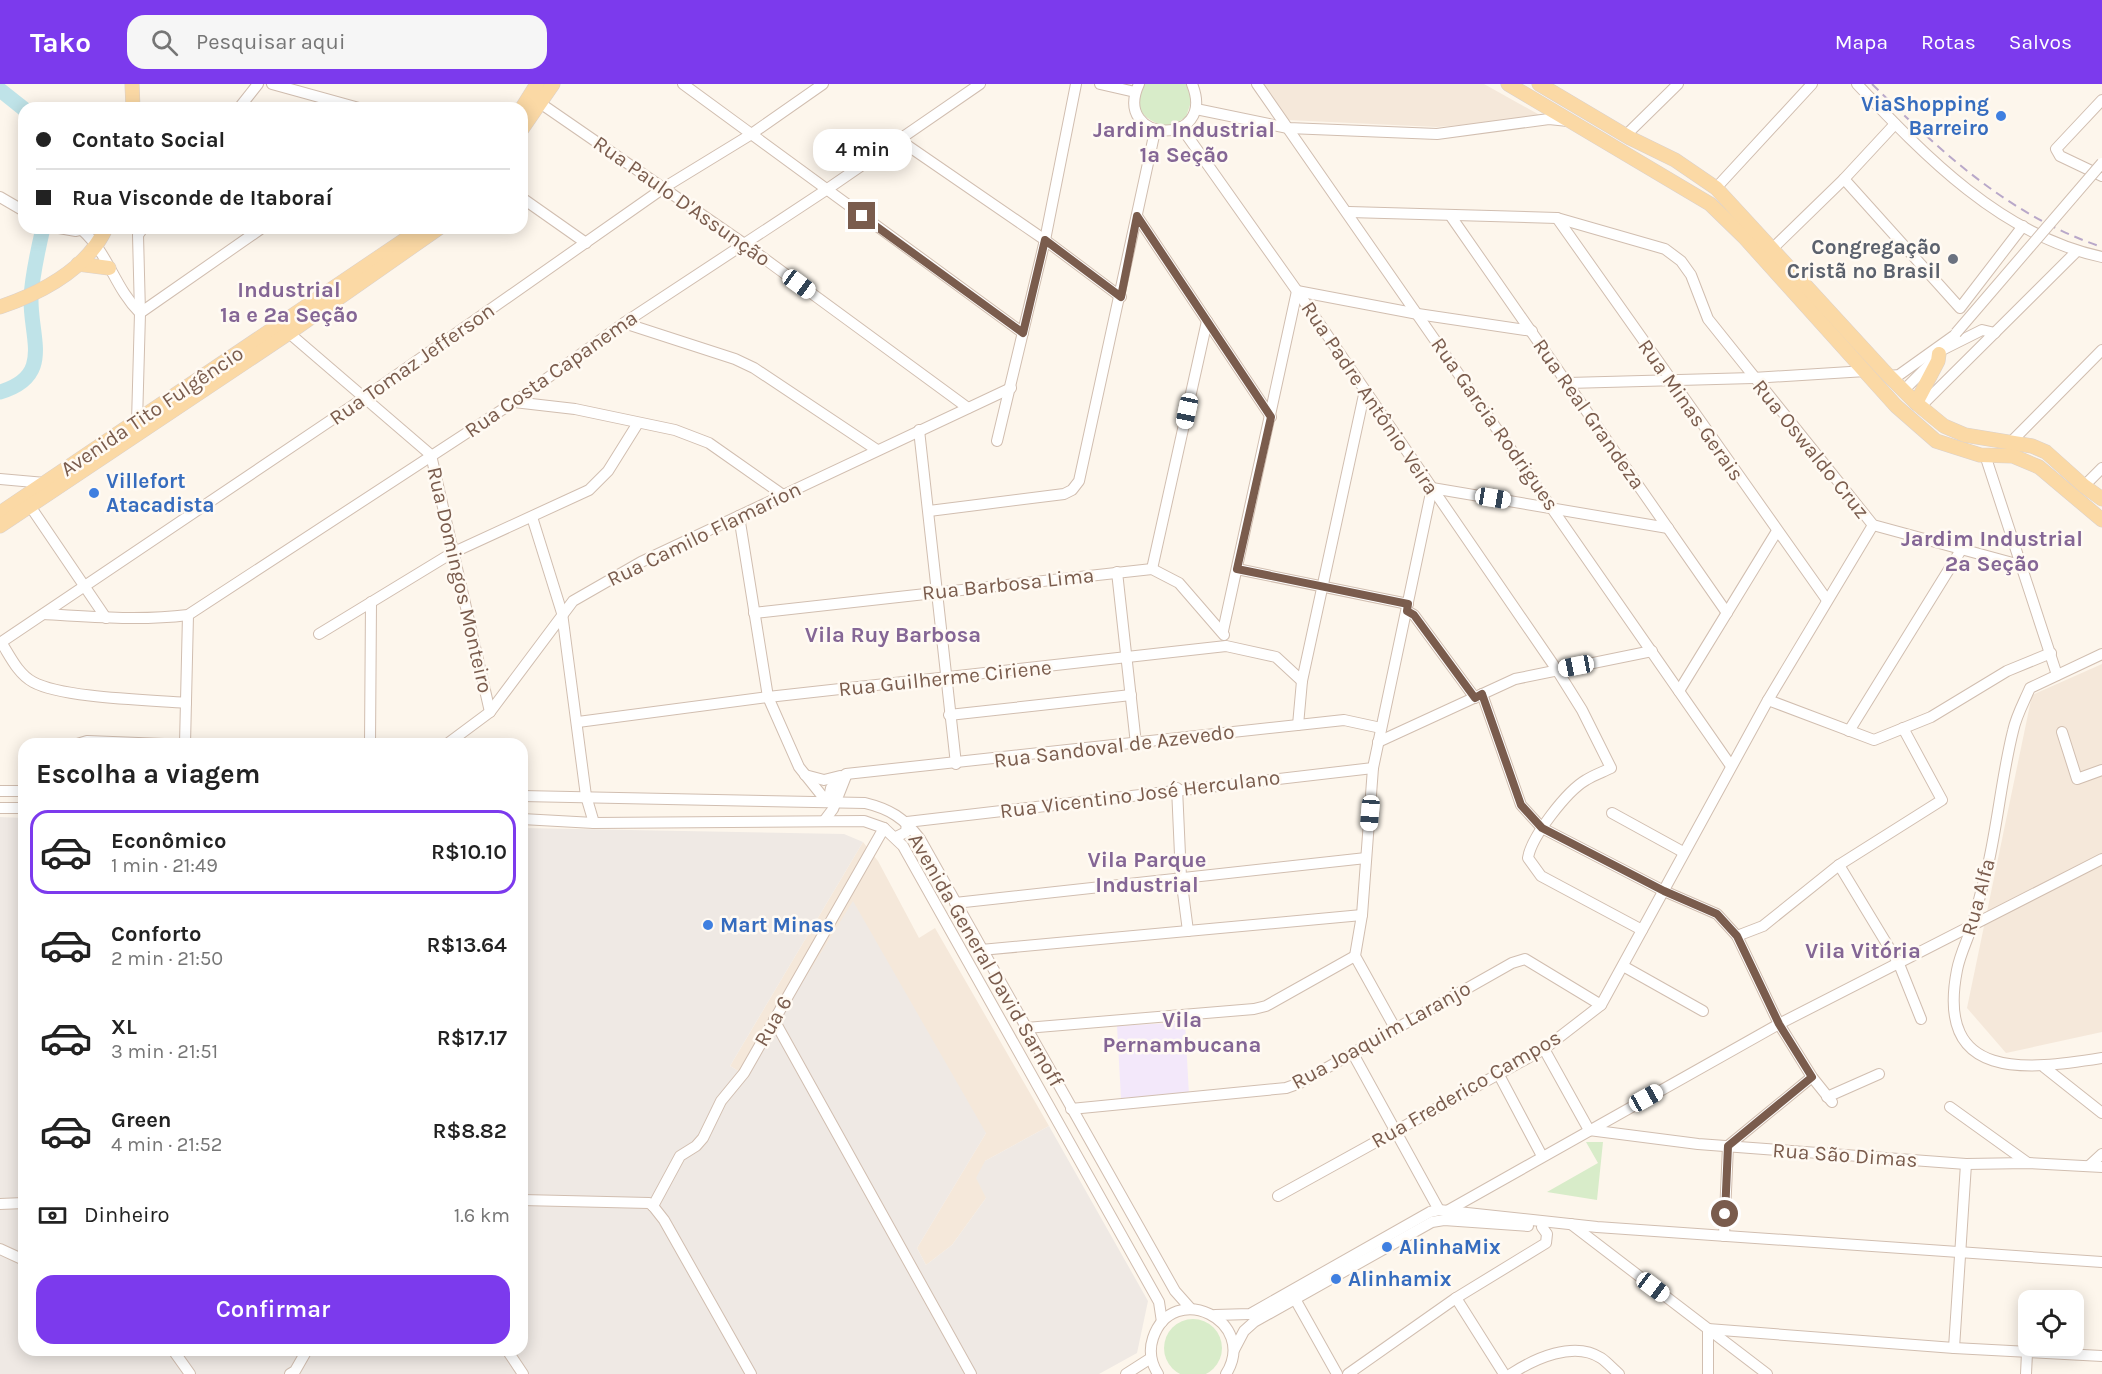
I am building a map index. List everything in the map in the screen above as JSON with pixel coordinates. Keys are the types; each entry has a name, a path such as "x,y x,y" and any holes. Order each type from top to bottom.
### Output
{"main road":[{"path":"132,84 133,102"},
{"path":"526,102 537,84"},
{"path":"528,120 553,84"},
{"path":"1508,84 1710,204 1743,237 1896,406 1936,441 1985,455 2013,456 2039,467 2102,520"},
{"path":"1547,86 1626,135 1676,160 1716,189 1889,376 1918,405 1944,426 1965,435 2032,446 2046,452 2102,499"},
{"path":"0,307 24,299 72,269 97,244 103,234"},
{"name":"Avenida Tito Fulgêncio","path":"0,526 413,234"},
{"name":"Avenida Tito Fulgêncio","path":"0,513 290,333 430,234"},
{"path":"72,269 109,268"},
{"path":"1918,405 1941,352"},
{"path":"1866,371 1875,373 1895,391 1904,391"}],"street":[{"path":"244,102 258,84"},
{"path":"272,84 337,102"},
{"path":"683,84 1023,333"},
{"name":"Rua Tomaz Jefferson","path":"0,643 364,398 665,188 750,135 823,84"},
{"name":"Rua Costa Capanema","path":"188,615 514,402 624,323 826,190 980,84"},
{"path":"997,441 1045,240 1076,84"},
{"path":"1100,84 1137,88 1137,113 1142,122 1155,130 1171,131 1189,121 1196,109 1196,93 1192,84"},
{"name":"Rua Garcia Rodrigues","path":"1257,84 1731,766"},
{"path":"1626,135 1678,84"},
{"path":"1716,189 1812,84"},
{"path":"1857,84 1948,175 2023,226 2076,252 2102,257"},
{"path":"2102,100 2056,149 2060,156 2102,176"},
{"name":"Rua Paulo D'Assunção","path":"540,102 743,243 968,408"},
{"path":"1196,109 1287,128 1437,134 1549,119 1572,121"},
{"path":"1772,249 1844,179 1895,124"},
{"name":"Rua Padre Antônio Veira","path":"1181,127 1297,291 1557,670 1582,710 1611,768 1584,780 1542,828"},
{"path":"929,511 1064,494 1072,490 1079,481 1121,297 1155,130"},
{"path":"898,139 1045,240 1121,297"},
{"path":"1904,391 1941,352 2102,163"},
{"path":"1844,179 1960,308 2023,226"},
{"path":"4,199 18,207"},
{"path":"528,202 586,243"},
{"path":"1348,212 1557,218"},
{"name":"Rua Real Grandeza","path":"1450,215 1727,613"},
{"path":"1137,216 1271,417"},
{"name":"Rua Oswaldo Cruz","path":"1557,218 1665,249 1681,261 1691,275 1708,319 1873,525 2020,565"},
{"name":"Rua Minas Gerais","path":"1557,218 1827,600"},
{"path":"86,234 97,244 130,304 140,313"},
{"path":"140,234 140,426"},
{"path":"140,313 253,234"},
{"path":"1918,405 1995,333 2076,252"},
{"path":"1226,646 1223,631 1297,291 1418,314 1532,331"},
{"path":"1207,321 1152,569 1179,583 1223,631"},
{"path":"624,323 735,359 754,368 876,450"},
{"path":"1941,352 1982,330 1995,333"},
{"name":"Rua Domingos Monteiro","path":"290,333 431,455 490,712"},
{"path":"1889,376 1899,375 1956,334"},
{"path":"2010,443 2102,350"},
{"path":"1568,383 1753,378 1866,371"},
{"name":"Rua Camilo Flamarion","path":"455,738 490,712 562,613 583,593 641,562 1011,388"},
{"path":"1298,725 1302,681 1365,390"},
{"path":"514,402 575,409 675,430 709,444 783,495"},
{"path":"319,634 452,553 589,490 608,471 638,423"},
{"path":"919,430 956,764"},
{"path":"1985,455 2057,675"},
{"path":"2084,486 2102,468"},
{"path":"0,479 45,483"},
{"path":"1395,1028 1356,956 1362,915 1373,768 1432,488 1668,528"},
{"path":"30,506 106,618"},
{"path":"739,516 768,697 805,776 830,802"},
{"path":"532,517 562,613 586,796 594,823"},
{"name":"Rua Frederico Campos","path":"1278,1196 1545,1049 1601,1005 1768,700 1873,525"},
{"path":"1679,691 1777,531"},
{"path":"1849,731 1961,550"},
{"name":"Rua Barbosa Lima","path":"754,613 1152,569"},
{"path":"1237,569 1323,585 1408,607 1479,696 1521,805 1542,828 1664,891 1717,914 1737,936 1779,1024 1812,1077 1830,1100 1879,1074"},
{"path":"1117,572 1136,744"},
{"path":"370,738 371,602"},
{"path":"44,614 106,618 188,615 185,738"},
{"path":"0,643 20,672 33,682 54,690 186,703"},
{"name":"Rua Guilherme Ciriene","path":"578,722 768,697 1226,646 1276,657 1302,681"},
{"path":"1378,742 1515,679 1652,651"},
{"path":"1768,700 1874,740 1949,707 2007,671 2051,653"},
{"name":"Rua Alfa","path":"2102,654 2030,688 2013,729 1988,864 1957,967 1953,990 1953,1008 1960,1034 1975,1050 1990,1061 2008,1066 2044,1067 2102,1058"},
{"path":"949,715 1131,695"},
{"name":"Rua Sandoval de Azevedo","path":"805,776 824,780 846,774 956,764 1344,720 1362,722 1381,728"},
{"path":"1737,936 1763,926 1839,866 1942,800 1903,728"},
{"path":"2062,732 2077,779 2102,770"},
{"name":"Rua Vicentino José Herculano","path":"907,822 1373,768"},
{"path":"824,821 830,802 846,774"},
{"path":"1177,789 1181,877 1188,932"},
{"path":"0,791 18,791"},
{"name":"Avenida General David Sarnoff","path":"528,796 865,803 885,808 907,822 920,839 1175,1292 1191,1309"},
{"path":"0,808 18,808"},
{"path":"1612,813 1683,852"},
{"name":"Avenida General David Sarnoff","path":"528,819 594,823 864,821 884,828 896,837 1153,1291 1159,1302 1162,1322"},
{"path":"896,837 906,832 907,822"},
{"name":"Rua 6","path":"653,1206 680,1156 703,1138 721,1101 744,1073 884,828"},
{"path":"1542,828 1533,839 1528,858 1541,876 1642,930"},
{"path":"955,903 1365,858"},
{"path":"1226,1374 1234,1350 1244,1331 1254,1322 1432,1222 1542,1156 1779,1024 1899,964 1972,923 2102,859"},
{"path":"1839,866 1899,964 1921,1019"},
{"path":"981,950 1362,915"},
{"path":"1026,1028 1254,1010 1266,1006 1356,956"},
{"name":"Rua Joaquim Laranjo","path":"1071,1109 1286,1088 1300,1083 1512,963 1525,959 1601,1005"},
{"path":"1623,966 1703,1011"},
{"path":"774,1020 971,1374"},
{"path":"1545,1049 1590,1130"},
{"path":"1352,1052 1394,1131 1443,1214"},
{"path":"2044,1067 2102,1113"},
{"path":"1499,1075 1542,1156"},
{"path":"1724,1236 1728,1146 1812,1077"},
{"path":"1950,1107 2028,1163"},
{"name":"Rua São Dimas","path":"1590,1130 1728,1146 1966,1164 2028,1163 2102,1167"},
{"path":"2089,1166 2102,1154"},
{"path":"1954,1348 1966,1164"},
{"path":"1473,1197 1470,1203 1477,1213"},
{"path":"528,1200 649,1203 653,1206 664,1220 751,1374"},
{"path":"0,1204 18,1203"},
{"path":"1158,1374 1151,1358 1151,1344 1162,1322 1176,1312 1191,1309 1215,1315 1250,1314 1430,1212 1542,1227 1597,1227 2102,1262"},
{"path":"1443,1214 1477,1213 1575,1228 1767,1374"},
{"path":"1348,1374 1456,1298 1546,1243 1547,1234 1542,1227"},
{"path":"0,1249 18,1257"},
{"path":"1456,1298 1504,1374"},
{"path":"1295,1299 1337,1374"},
{"path":"1215,1315 1231,1335 1234,1350"},
{"path":"1708,1329 2018,1352"},
{"path":"1708,1329 1708,1374"},
{"path":"1511,1374 1549,1354 1575,1351 1599,1357 1619,1374"},
{"path":"2084,1355 2102,1356"},
{"path":"177,1356 190,1374"},
{"path":"290,1374 295,1371 304,1356"},
{"path":"511,1356 524,1374"},
{"path":"2025,1374 2027,1356"},
{"path":"1126,1374 1151,1358"}],"shaded area":[{"path":"1262,84 1484,84 1545,118 1437,127 1287,120"},
{"path":"2102,664 2102,1032 2006,1053 1967,1008 2032,695"},
{"path":"0,817 18,818 18,1356 528,1356 528,828 844,834 863,842 730,1066 745,1075 853,901 986,1133 917,1248 926,1265 952,1245 986,1198 976,1178 985,1161 1049,1126 1148,1301 1137,1353 1099,1374 0,1374"},
{"path":"863,842 878,861 919,938 935,928 1049,1126 985,1161 986,1198 952,1245 926,1265 917,1248 986,1133 745,1075 730,1066"},
{"path":"1185,1022 1189,1095 1121,1098 1117,1026"}],"green space":[{"path":"1143,84 1186,84 1192,99 1186,117 1170,127 1147,118 1138,101"},
{"path":"1586,1142 1603,1142 1597,1200 1547,1192 1598,1163"},
{"path":"1193,1319 1204,1321 1217,1332 1221,1342 1220,1359 1204,1375 1182,1375 1166,1359 1164,1348 1166,1337 1182,1321"}],"waterway":[{"path":"0,90 18,104"},
{"path":"0,392 17,385 27,376 33,366 35,341 31,298 42,234"}],"railway":[{"path":"1872,84 1950,157 2006,199 2036,218 2102,247"}],"place":[{"name":"ViaShopping Barreiro","path":"2001,116"},
{"name":"Congregação Cristã no Brasil","path":"1953,259"},
{"name":"Villefort Atacadista","path":"94,493"},
{"name":"Mart Minas","path":"708,925"},
{"name":"AlinhaMix","path":"1387,1247"},
{"name":"Alinhamix","path":"1336,1279"}],"district":[{"name":"Jardim Industrial 1ª Seção","path":"1184,142"},
{"name":"Industrial 1ª e 2ª Seção","path":"289,302"},
{"name":"Jardim Industrial 2ª Seção","path":"1992,552"},
{"name":"Vila Ruy Barbosa","path":"893,635"},
{"name":"Vila Parque Industrial","path":"1147,872"},
{"name":"Vila Vitória","path":"1863,951"},
{"name":"Vila Pernambucana","path":"1182,1032"}],"route":[{"path":"862,216 1023,333 1045,240 1121,297 1137,216 1271,417 1237,569 1408,604 1407,611 1414,615 1475,698 1482,694 1521,805 1532,820 1542,828 1664,891 1717,914 1737,936 1779,1024 1812,1077 1728,1146 1725,1214"}]}
